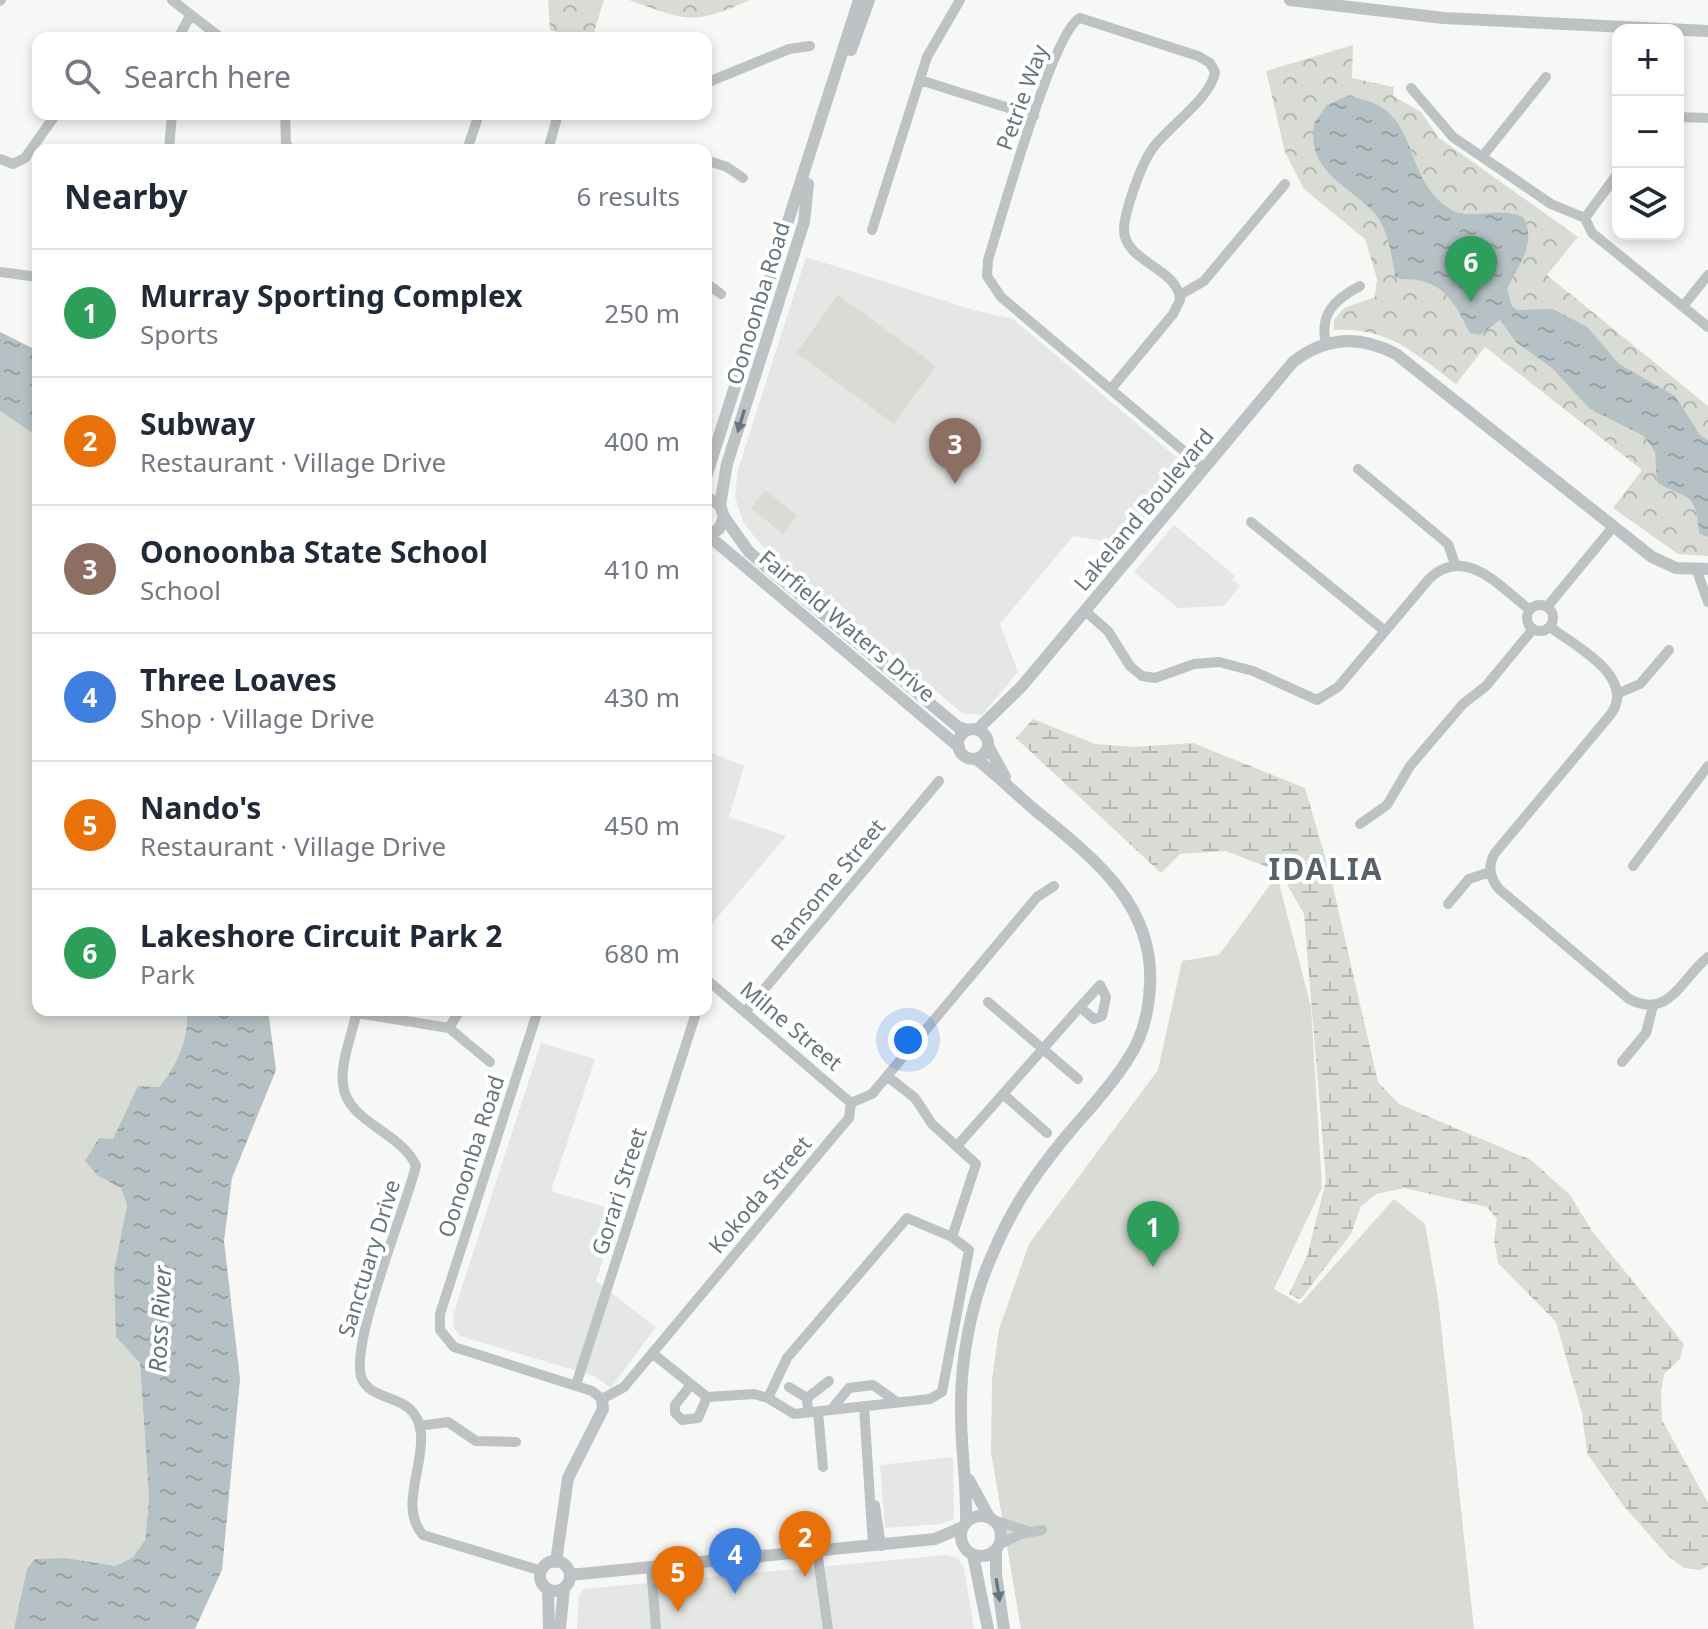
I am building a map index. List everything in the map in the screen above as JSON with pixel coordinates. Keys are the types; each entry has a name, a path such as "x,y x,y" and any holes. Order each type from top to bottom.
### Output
{"street":[{"path":"172,0 213,32"},
{"name":"Oonoonba Road","path":"712,459 859,0"},
{"name":"Oonoonba Road","path":"826,108 869,0"},
{"path":"872,230 932,47 960,0"},
{"path":"1290,0 1444,18 1708,31"},
{"path":"181,32 190,16"},
{"name":"Petrie Way","path":"1180,295 1172,282 1131,248 1125,236 1125,221 1152,149 1213,83 1215,72 1210,63 1089,19 1077,18 1054,57 988,260 987,276 1001,297 1204,468"},
{"path":"712,81 789,49 810,46"},
{"path":"1482,157 1546,77"},
{"path":"920,80 1034,116"},
{"path":"1411,88 1445,131 1551,204 1585,218 1592,233 1708,327"},
{"path":"1684,117 1708,118"},
{"path":"35,144 52,120"},
{"path":"170,144 172,120"},
{"path":"285,120 287,144"},
{"path":"469,144 477,120"},
{"path":"550,144 556,120"},
{"path":"0,159 13,164 25,158 32,148"},
{"name":"Oonoonba Road","path":"722,511 727,464 804,222 811,157"},
{"path":"712,162 727,167 743,178"},
{"path":"1585,218 1612,181"},
{"path":"1111,389 1173,314 1180,295 1204,281 1285,184"},
{"path":"0,272 32,276"},
{"path":"1684,305 1708,275"},
{"path":"1326,343 1322,327 1326,315 1345,294 1360,286"},
{"path":"712,287 721,294"},
{"name":"Lakeland Boulevard","path":"980,736 1293,362 1326,343 1361,340 1396,354 1613,527 1663,563 1702,570"},
{"path":"1358,469 1448,544 1455,564"},
{"path":"712,502 722,511 719,529 712,533"},
{"name":"Fairfield Waters Drive","path":"722,511 749,552 958,727 980,736 1009,783"},
{"path":"1251,522 1385,631"},
{"path":"1547,607 1613,527"},
{"name":"Fairfield Waters Drive","path":"712,540 959,747 963,755 976,759 1009,783 1105,870 1127,896 1145,938 1150,959 1150,998 1145,1022 1129,1058 1027,1188 992,1255 969,1329 963,1370 962,1446 967,1478 964,1524"},
{"path":"1085,611 1108,631 1130,666 1142,676 1155,678 1194,664 1219,662 1253,671 1317,700 1338,687 1438,571 1455,564 1476,568 1530,610"},
{"path":"1702,570 1708,602"},
{"path":"1540,605 1547,607 1553,618 1550,627 1540,631 1533,629 1527,618 1530,610 1540,605"},
{"path":"1550,627 1608,672 1619,693"},
{"path":"1360,824 1387,805 1410,766 1463,704 1486,686 1533,629"},
{"path":"1669,650 1640,684 1619,693 1611,714 1495,853 1490,872 1499,889 1629,999 1653,1006 1668,1001 1708,957"},
{"path":"959,747 959,739 980,736 984,754 976,759"},
{"path":"1633,866 1708,766"},
{"name":"Ransome Street","path":"745,1012 939,781"},
{"path":"1448,904 1469,879 1490,872"},
{"name":"Kokoda Street","path":"602,1399 618,1393 652,1353 849,1118 851,1103 869,1097 1037,897 1054,886"},
{"name":"Milne Street","path":"712,986 851,1103"},
{"path":"988,1002 1078,1079"},
{"path":"1622,1062 1646,1033 1653,1006"},
{"path":"957,1146 1080,1007"},
{"name":"Sanctuary Drive","path":"356,1016 342,1082 348,1103 410,1154 416,1166 380,1275 360,1358 361,1378 368,1387 405,1404 419,1426"},
{"path":"384,1016 449,1028 490,1062"},
{"path":"449,1028 456,1016"},
{"name":"Oonoonba Road","path":"536,1016 440,1314 440,1330 454,1347 576,1385"},
{"name":"Gorari Street","path":"576,1385 695,1016"},
{"path":"887,1076 915,1098 932,1124 976,1164 952,1237"},
{"path":"1003,1094 1047,1133"},
{"path":"652,1353 707,1397 754,1394 768,1398 787,1412 930,1399 942,1392 969,1250 952,1237 907,1218 787,1358 768,1398"},
{"path":"789,1387 802,1398 807,1398 829,1381"},
{"path":"556,1562 568,1478 603,1409 602,1399 576,1385"},
{"path":"831,1410 849,1388 873,1385 898,1402"},
{"path":"690,1386 675,1405 675,1413 682,1420 698,1418 707,1397"},
{"path":"807,1398 813,1412 823,1467"},
{"path":"864,1406 872,1495 880,1520 877,1546"},
{"path":"516,1442 476,1441 448,1422 419,1426 421,1449 412,1504 416,1527 435,1541 542,1571"},
{"name":"Fairfield Waters Drive","path":"967,1478 992,1519"},
{"path":"570,1575 935,1539 977,1516 1036,1531 985,1556 935,1539"},
{"path":"992,1519 1001,1532 996,1574 1004,1629"},
{"path":"964,1524 988,1629"},
{"path":"817,1551 828,1629"},
{"path":"549,1629 548,1589 542,1581 542,1571 548,1564 556,1562 566,1566 570,1575 564,1588 560,1629"},
{"path":"651,1566 656,1629"},
{"path":"548,1589 564,1588"}],"shaded area":[{"path":"806,257 977,311 1013,319 1182,462 1184,470 1123,544 1073,536 1000,624 1018,672 982,715 962,713 761,545 743,522 735,497 738,470"},
{"path":"1174,525 1235,576 1232,580 1240,586 1224,606 1178,608 1134,572"},
{"path":"712,753 744,766 729,817 786,836 712,924"},
{"path":"541,1043 595,1059 551,1191 618,1211 596,1281 656,1327 611,1388 594,1376 460,1336 454,1328 453,1315"},
{"path":"953,1457 954,1519 941,1524 885,1528 880,1465"},
{"path":"946,1555 958,1558 964,1568 974,1629 577,1629 579,1595 584,1589"}],"green space":[{"path":"548,0 604,0 594,32 550,30"},
{"path":"629,0 750,0 714,14 690,18 664,13"},
{"path":"1353,45 1352,78 1394,87 1393,96 1421,112 1439,138 1578,237 1547,275 1708,406 1708,556 1678,554 1613,508 1642,470 1485,347 1456,384 1400,344 1370,333 1334,330 1334,320 1344,308 1375,297 1377,279 1365,239 1304,189 1285,152 1266,71"},
{"path":"838,295 936,366 894,424 796,353"},
{"path":"0,411 32,433 32,1016 187,1016 187,1020 184,1041 171,1070 159,1087 138,1086 98,1176 121,1188 127,1205 114,1270 140,1363 149,1499 145,1540 133,1557 116,1566 66,1558 22,1600 14,1629 0,1629"},
{"path":"765,490 797,516 783,534 751,508"},
{"path":"1033,719 1095,744 1134,747 1193,743 1305,788 1330,874 1378,1082 1399,1104 1531,1160 1570,1195 1592,1231 1684,1344 1680,1359 1664,1374 1662,1420 1708,1503 1708,1566 1700,1570 1684,1568 1668,1556 1623,1505 1587,1453 1582,1413 1556,1322 1498,1263 1494,1240 1497,1219 1487,1207 1404,1188 1376,1194 1361,1206 1351,1234 1300,1300 1289,1294 1307,1256 1326,1181 1304,914 1280,872 1226,851 1180,854 1161,873 1016,738"},
{"path":"1277,875 1311,1007 1322,1188 1274,1289 1300,1304 1394,1199 1425,1224 1438,1298 1474,1629 1021,1629 991,1452 992,1380 999,1329 1029,1244 1158,1070 1182,961 1219,955"}],"water":[{"path":"1345,97 1370,102 1387,112 1399,125 1434,195 1450,209 1466,214 1504,213 1523,217 1527,227 1527,245 1507,289 1512,306 1517,310 1553,309 1587,327 1619,364 1675,396 1700,435 1708,440 1708,537 1699,533 1692,502 1657,482 1655,452 1644,436 1590,409 1552,368 1516,342 1500,320 1480,335 1470,333 1452,301 1440,289 1422,281 1395,277 1388,242 1378,218 1330,174 1316,153 1314,123 1327,105"},
{"path":"0,332 32,348 32,433 0,411"},
{"name":"Ross River","path":"187,1016 269,1016 276,1070 232,1178 224,1241 240,1379 222,1570 195,1629 14,1629 27,1569 35,1559 66,1558 116,1566 133,1557 145,1540 149,1499 140,1363 116,1337 114,1270 127,1205 121,1188 98,1176 85,1161 99,1138 113,1139 138,1086 159,1087 165,1079 184,1041"}],"place":[{"name":"Lakeshore Circuit Park 2","path":"1471,302"},
{"name":"Oonoonba State School","path":"955,484"},
{"name":"Murray Sporting Complex","path":"1153,1267"},
{"name":"Subway","path":"805,1577"},
{"name":"Three Loaves","path":"735,1594"},
{"name":"Nando's","path":"678,1612"}],"district":[{"name":"IDALIA","path":"1326,868"}]}
